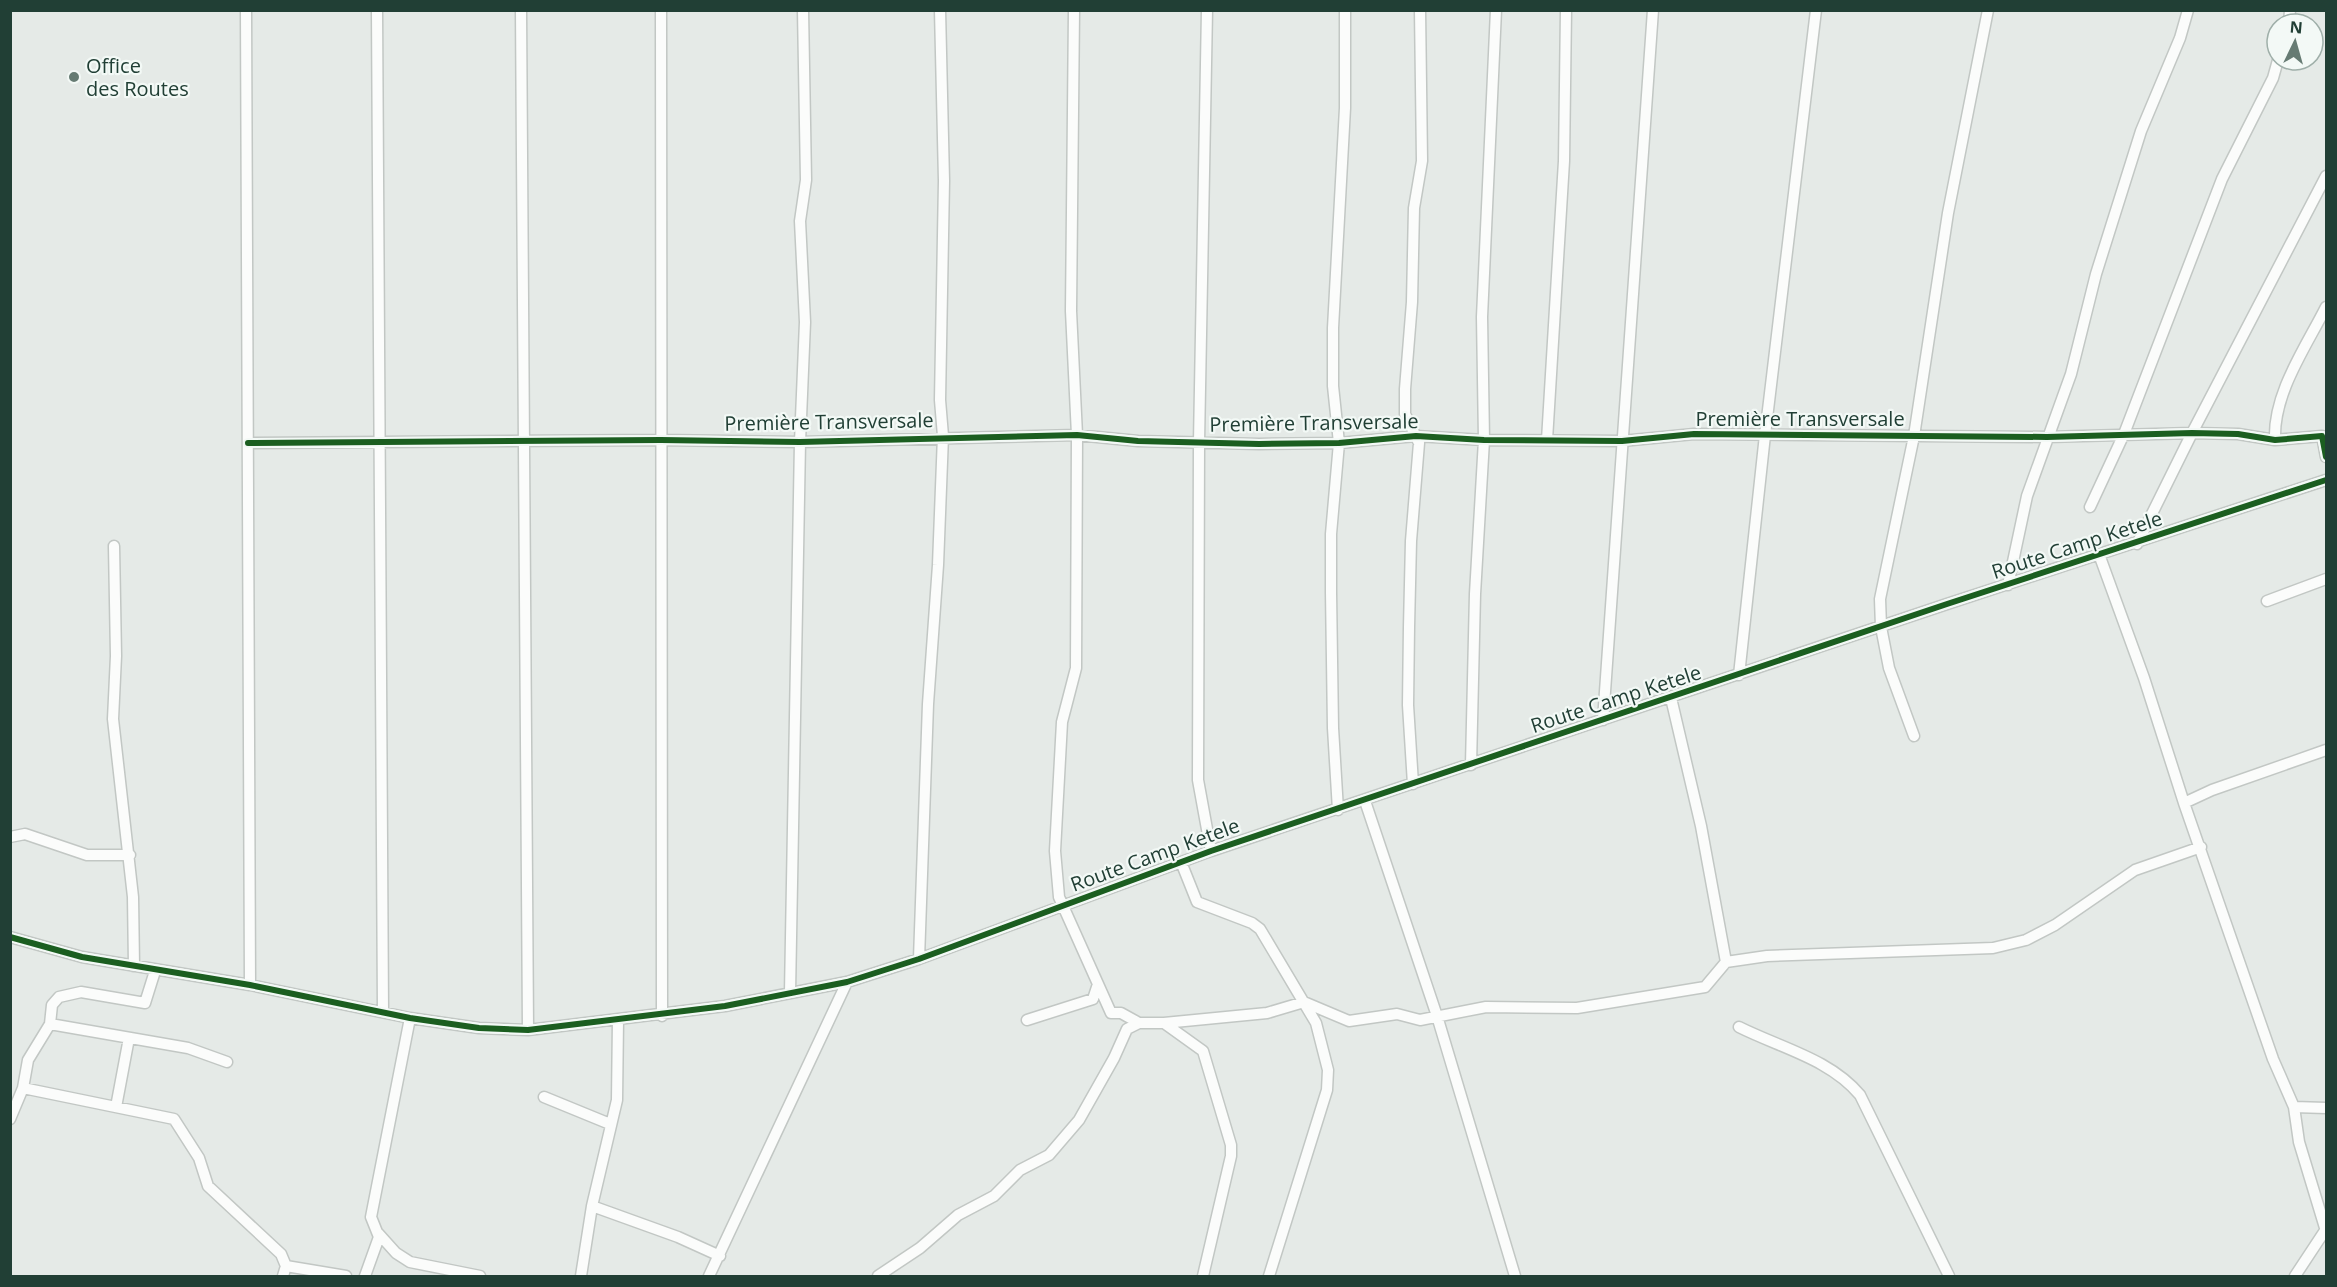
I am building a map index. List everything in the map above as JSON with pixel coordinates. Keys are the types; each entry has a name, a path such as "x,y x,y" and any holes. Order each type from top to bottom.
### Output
{"street":[{"path":"246,10 249,985"},
{"path":"377,10 383,1011"},
{"path":"521,10 528,1030"},
{"path":"661,10 662,1016"},
{"path":"790,993 800,442 805,322 800,221 806,180 803,10"},
{"path":"919,959 928,704 943,436 940,400 944,181 940,10"},
{"path":"1074,10 1071,310 1077,435 1076,668 1062,722 1055,851 1059,897 1111,1013 1121,1013 1139,1023"},
{"path":"1207,10 1199,442 1198,780 1211,851"},
{"path":"1338,810 1333,728 1331,534 1338,443 1333,386 1333,328 1345,108 1345,10"},
{"path":"1413,784 1408,705 1411,541 1419,442 1405,414 1405,389 1412,302 1414,208 1422,161 1420,10"},
{"path":"1471,765 1475,594 1485,440 1483,305 1496,10"},
{"path":"1547,440 1564,161 1566,10"},
{"path":"1603,720 1653,10"},
{"path":"1739,675 1764,435 1815,10"},
{"path":"1914,736 1889,668 1881,627 1880,599 1914,436 1948,213 1988,10"},
{"path":"2008,585 2027,496 2071,374 2096,274 2141,131 2180,38 2188,10"},
{"path":"2090,507 2124,434 2191,265 2222,179 2264,97 2273,72"},
{"path":"2138,544 2192,433 2326,176"},
{"path":"2275,440 2274,423 2282,395 2326,307"},
{"name":"Première Transversale","path":"248,443 662,440 800,442 943,436 998,438 1077,435 1138,441 1338,443 1416,436 1485,440 1622,441 1694,434 2047,437 2192,433 2238,434 2275,440 2324,435 2326,457"},
{"name":"Route Camp Ketele","path":"10,937 82,957 249,985 410,1018 459,1026 528,1030 662,1016 847,982 919,959 1181,861 2326,480"},
{"path":"114,546 116,656 113,719 134,897 134,966"},
{"path":"2100,556 2144,678 2184,803 2273,1059 2294,1107 2301,1150 2326,1230 2295,1276"},
{"path":"2267,601 2326,579"},
{"path":"1671,698 1701,826 1725,962"},
{"path":"2184,803 2212,790 2326,750"},
{"path":"1365,801 1437,1016 1515,1276"},
{"path":"10,837 25,834 87,855 129,855"},
{"path":"878,1276 920,1248 958,1215 994,1196 1020,1170 1049,1155 1079,1120 1114,1058 1127,1029 1139,1023 1164,1023 1266,1013 1304,1002 1352,1021 1397,1014 1420,1020 1486,1007 1577,1008 1705,987 1725,962 1767,956 1993,948 2026,940 2055,925 2135,870 2201,847"},
{"path":"1181,861 1197,902 1252,923 1260,929 1316,1023 1324,1047 1327,1090 1269,1276"},
{"path":"10,1119 23,1088 28,1060 50,1024 52,1005 59,997 81,992 145,1003 155,971"},
{"path":"1028,1020 1093,999 1098,981"},
{"path":"709,1276 847,982"},
{"path":"410,1018 371,1217 378,1233 396,1253 410,1262 458,1274 480,1276"},
{"path":"581,1276 592,1206 617,1100 618,1020"},
{"path":"1164,1023 1203,1051 1231,1145 1229,1165 1203,1276"},
{"path":"50,1024 188,1048 227,1062"},
{"path":"1739,1027 1774,1045 1828,1066 1849,1082 1860,1095 1949,1276"},
{"path":"116,1107 129,1038"},
{"path":"23,1088 174,1119 199,1158 208,1186 250,1227 275,1246 284,1271 346,1276"},
{"path":"544,1097 610,1124"},
{"path":"2294,1107 2326,1108"},
{"path":"592,1206 678,1237 720,1256"},
{"path":"365,1276 378,1233"}],"cycle path":[{"path":"248,443 661,440 800,442 1077,435 1138,441 1259,444 1339,443 1416,436 1484,440 1622,441 1694,434 2047,437 2192,433 2238,434 2275,440 2322,436 2326,457"},
{"path":"10,937 82,957 250,985 410,1018 479,1028 528,1030 725,1006 847,982 919,959 1211,851 1947,604 2326,480"}],"place":[{"name":"Office des Routes","path":"74,77"}]}
